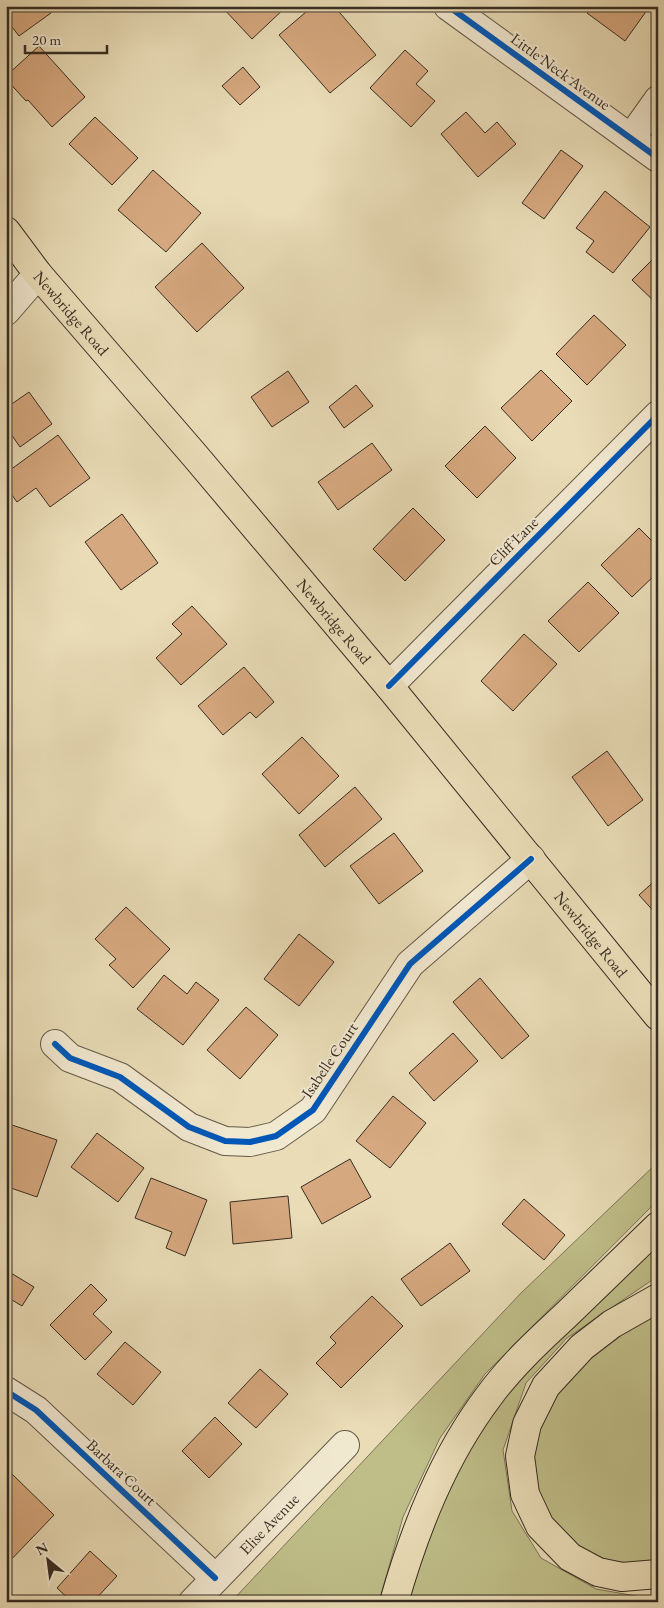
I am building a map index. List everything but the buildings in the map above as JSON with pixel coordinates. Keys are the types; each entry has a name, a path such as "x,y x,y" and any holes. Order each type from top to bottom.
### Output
{"main road":[{"name":"Newbridge Road","path":"6,231 38,274 389,686 658,1016"},
{"path":"394,1602 406,1558 432,1491 461,1439 489,1396 524,1356 658,1226"},
{"path":"658,1298 612,1324 582,1347 546,1386 527,1424 520,1456 525,1494 540,1526 570,1557 598,1572 622,1577 658,1574"}],"street":[{"name":"Little Neck Avenue","path":"448,6 658,158"},
{"path":"631,138 658,100"},
{"path":"6,311 38,274"},
{"name":"Cliff Lane","path":"389,686 658,415"},
{"name":"Isabelle Court","path":"55,1044 70,1058 120,1077 189,1127 225,1141 250,1142 276,1136 312,1110 410,964 531,859"},
{"name":"Barbara Court","path":"6,1391 36,1410 215,1578"},
{"name":"Elise Avenue","path":"192,1602 345,1445"}],"shaded area":[{"path":"658,1162 658,1200 485,1374 440,1438 403,1517 379,1602 231,1602 520,1294"},
{"path":"658,1238 658,1276 567,1338 526,1383 503,1450 512,1511 541,1558 596,1589 642,1597 638,1602 406,1602 425,1536 465,1451 516,1379"},
{"path":"658,1310 658,1561 614,1565 574,1546 546,1514 528,1471 536,1419 570,1370 645,1315"}],"cycle path":[{"path":"448,6 658,158"},
{"path":"389,686 658,415"},
{"path":"55,1044 70,1058 120,1077 189,1127 225,1141 250,1142 276,1136 313,1110 410,964 531,859"},
{"path":"6,1391 36,1410 215,1578"}]}
